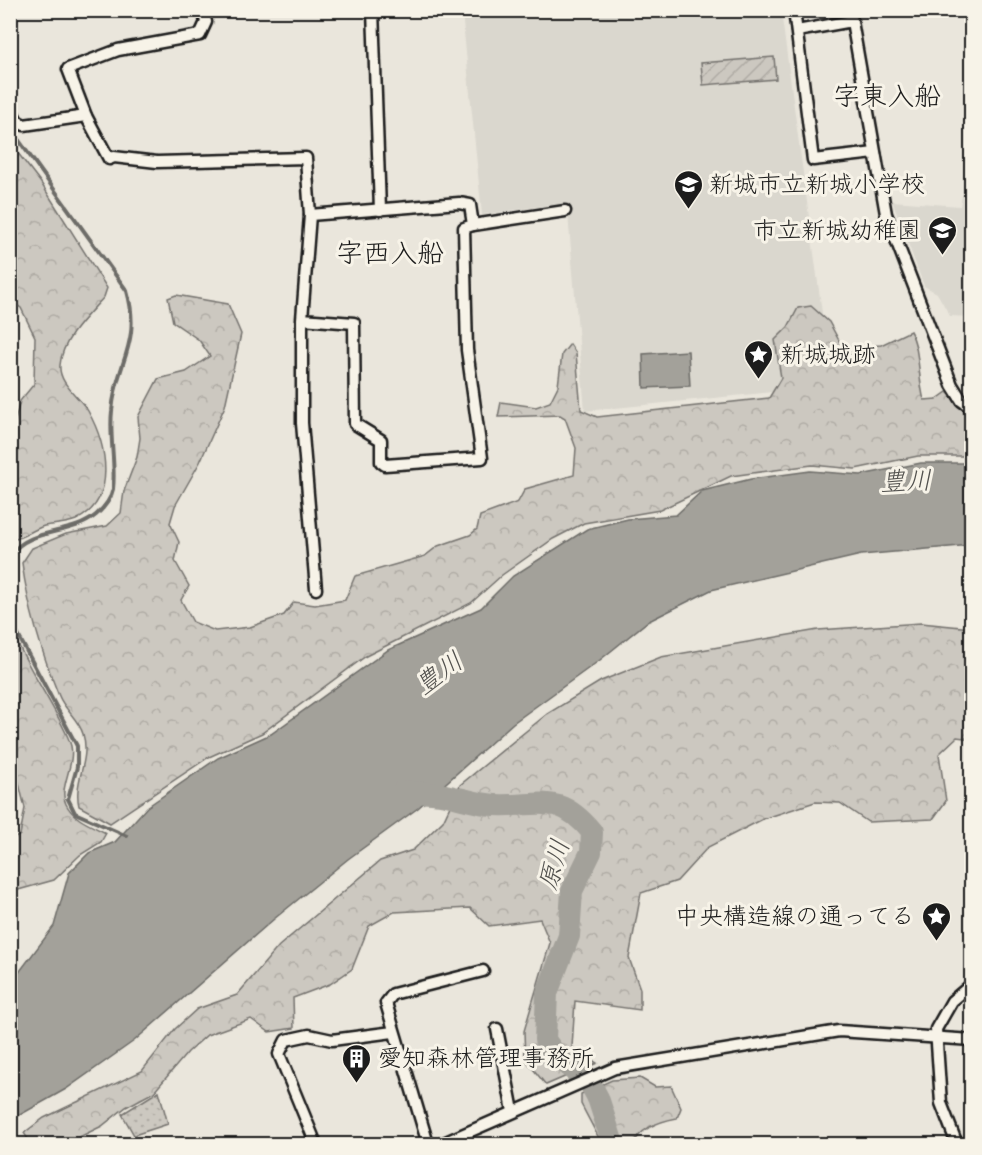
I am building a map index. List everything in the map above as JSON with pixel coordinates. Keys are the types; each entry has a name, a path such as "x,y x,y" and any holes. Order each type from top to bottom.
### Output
{"street":[{"path":"203,10 206,22 200,35 118,50 68,69 86,116 110,159 114,157 157,162 306,158 310,215 302,319 302,423 316,589"},
{"path":"373,10 380,210"},
{"path":"794,10 813,160 874,153"},
{"path":"797,31 851,16 886,214 952,385 962,401 972,408"},
{"path":"10,108 18,121 24,125 86,116"},
{"path":"310,215 459,202 470,205 473,225"},
{"path":"302,319 354,323 355,424 381,440 381,462 386,465 482,458 467,350 464,228 565,211"},
{"path":"428,1144 386,1003 393,994 483,971"},
{"path":"957,1144 942,1103 936,1029 952,1001 972,984"},
{"path":"497,1029 513,1111"},
{"path":"441,1144 595,1074 615,1068 839,1031 972,1040"},
{"path":"316,1144 279,1054 286,1040 309,1035 332,1040 393,1032"}],"shaded area":[{"name":"新城市立新城小学校","path":"781,11 832,386 585,411 567,203 482,215 462,12"},
{"name":"市立新城幼稚園","path":"962,195 971,196 971,317 950,316 937,293 924,286 892,201 960,206"}],"green space":[{"path":"774,57 776,79 703,85 701,63"},
{"path":"11,144 41,183 107,288 104,297 70,337 60,365 62,378 88,411 95,425 104,455 103,486 98,499 89,511 76,520 44,526 11,540 11,479 16,454 13,428 20,401 34,384 35,337 21,308 11,301"},
{"path":"176,295 228,304 241,334 225,406 200,462 175,506 170,523 179,542 175,561 189,586 181,600 193,622 215,631 250,627 284,615 294,602 315,605 345,600 355,576 425,556 438,546 470,535 477,529 480,516 518,502 525,489 574,475 576,448 565,418 560,415 498,417 501,402 536,407 550,402 558,386 562,354 570,344 576,353 581,410 597,417 769,398 781,378 775,340 788,327 798,308 811,306 829,322 843,348 881,345 910,331 916,346 924,400 937,399 947,392 971,416 971,456 918,456 855,469 812,465 731,476 660,510 584,523 553,539 502,575 471,603 366,656 262,733 209,757 110,823 79,806 78,788 85,753 83,734 61,701 47,664 36,630 22,563 32,548 66,534 107,526 121,513 124,491 137,457 140,438 138,417 158,379 186,372 210,356 199,340 173,322 168,298"},
{"path":"921,623 971,628 971,739 957,737 939,754 946,801 933,819 868,822 840,803 815,802 763,819 708,847 677,881 641,893 629,958 640,989 640,1010 575,1001 572,1047 597,1063 546,1085 525,1059 524,1031 550,943 540,919 489,926 470,908 394,912 369,926 352,969 330,984 293,998 294,1028 269,1032 251,1019 207,1035 188,1052 154,1092 126,1107 102,1126 65,1144 31,1144 24,1133 44,1118 142,1071 175,1029 197,1009 237,995 279,946 380,861 413,850 443,821 460,785 547,714 601,681 661,657 818,630"},
{"path":"11,628 71,746 71,761 64,791 66,804 78,818 106,833 101,842 80,855 54,880 11,892 11,840 20,835 25,808 11,751"},
{"path":"640,1078 655,1087 671,1086 681,1108 677,1118 658,1123 646,1130 634,1144 602,1144 581,1104 581,1094 612,1080"},
{"path":"159,1091 168,1124 134,1135 122,1114"}],"water":[{"path":"688,351 690,386 644,388 643,354"},
{"name":"豊川","path":"921,463 971,463 971,545 861,555 711,590 647,622 600,660 513,723 418,808 348,859 274,919 134,1041 66,1089 11,1120 11,983 54,926 69,873 89,853 115,842 147,807 218,758 271,734 388,650 481,608 513,576 587,529 628,519 676,515 702,491 751,479 810,471 861,475"}],"waterway":[{"path":"10,128 127,291 132,325 127,352 114,394 111,430 114,480 109,500 96,515 86,522 40,535 19,546 10,555"},
{"path":"10,620 77,746 77,767 68,799 75,813 127,836"},
{"name":"原川","path":"403,791 440,794 488,804 558,806 580,819 592,832 591,852 572,891 569,936 547,993 545,1040 558,1058 590,1083 598,1098 613,1144"}],"place":[{"name":"新城市立新城小学校","path":"688,210"},
{"name":"市立新城幼稚園","path":"942,256"},
{"name":"新城城跡","path":"759,380"},
{"name":"中央構造線の通ってる","path":"936,942"},
{"name":"愛知森林管理事務所","path":"357,1084"}],"district":[{"name":"字東入船","path":"887,96"},
{"name":"字西入船","path":"390,253"}]}
